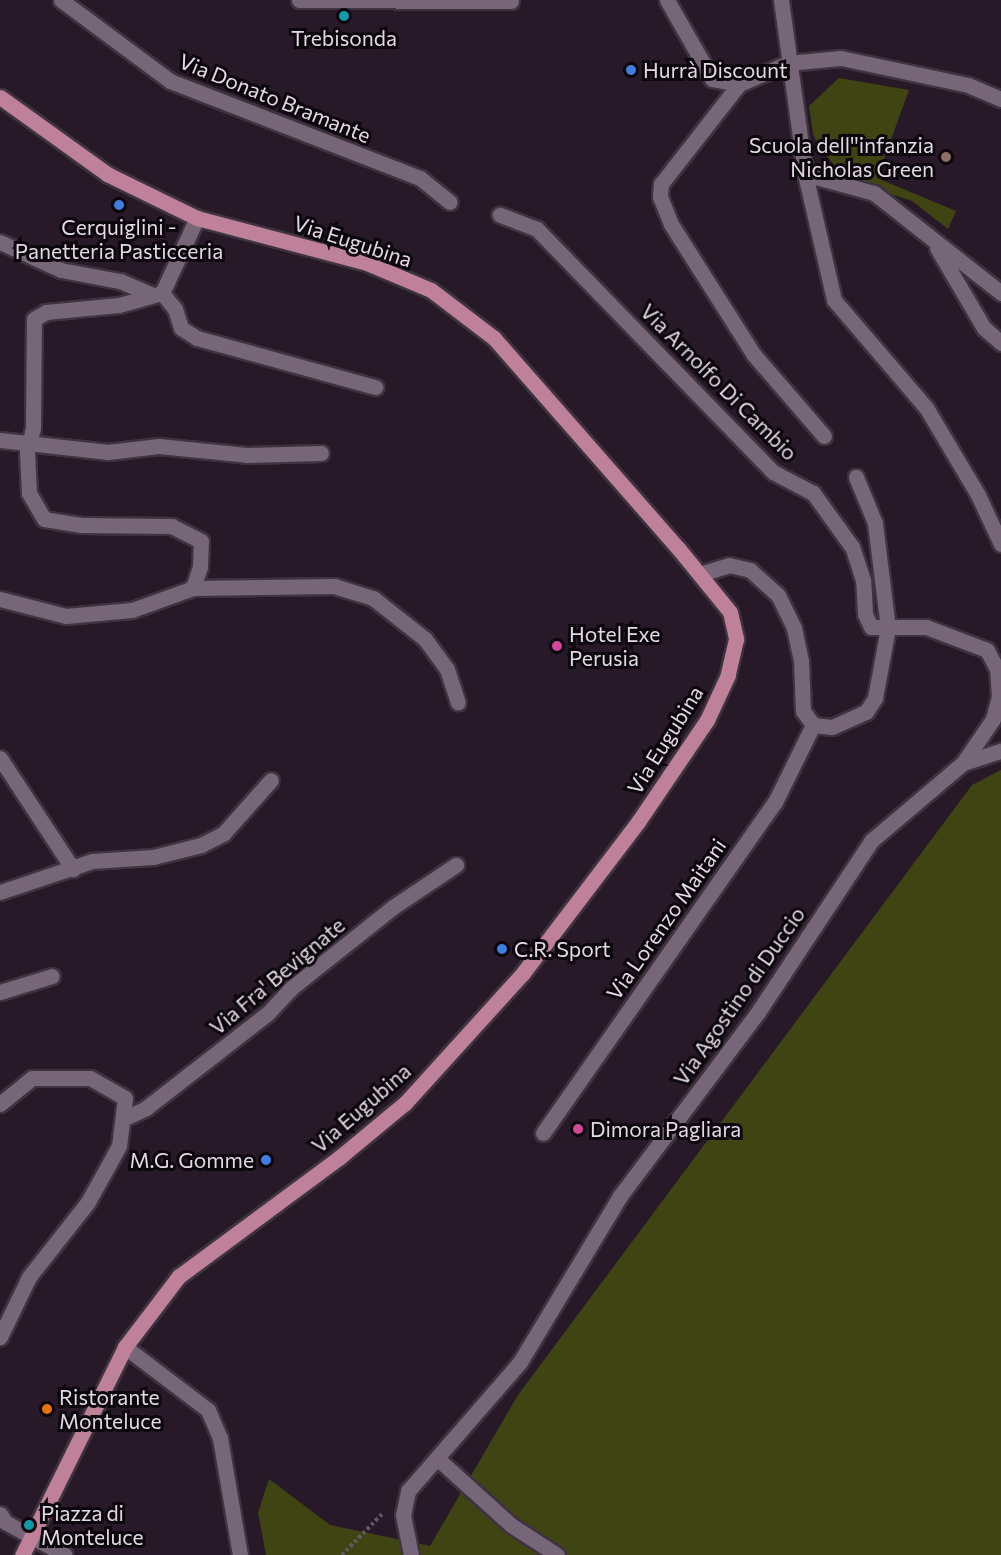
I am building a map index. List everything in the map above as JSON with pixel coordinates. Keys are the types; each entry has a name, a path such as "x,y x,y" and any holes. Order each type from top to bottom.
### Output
{"main road":[{"name":"Via Eugubina","path":"0,97 107,174 198,218 367,263 431,290 494,338 700,574 730,612 735,639 728,675 707,720 638,822 523,973 405,1102 340,1157 178,1276 125,1347 22,1555"}],"street":[{"name":"Via Donato Bramante","path":"60,0 170,81 420,178 450,202"},
{"path":"299,0 511,1"},
{"path":"781,0 805,174 834,300 927,409 978,495 1001,544"},
{"path":"667,3 711,79 739,84"},
{"path":"824,436 754,355 671,224 660,197 661,184 739,84 788,63 841,58 968,85 1001,99"},
{"path":"805,174 874,193 1001,293"},
{"name":"Via Arnolfo Di Cambio","path":"500,215 537,229 773,472 813,493 852,547 862,580 865,614 871,627 888,628"},
{"path":"193,588 200,567 201,542 172,526 81,525 44,519 29,493 29,445 33,428 34,319 46,312 119,305 157,294 198,218"},
{"path":"933,240 984,328 1001,343"},
{"path":"0,242 61,270 120,280 157,294 175,309 181,328 197,338 356,379 375,387"},
{"path":"0,440 108,452 159,446 247,455 321,453"},
{"path":"700,574 729,565 750,570 778,594 794,628 801,660 803,711 813,725 832,727 866,712 875,698 888,628 875,523 856,477"},
{"path":"0,599 66,616 132,610 193,588 334,586 373,598 425,639 447,669 458,702"},
{"name":"Via Agostino di Duccio","path":"408,1491 520,1362 620,1196 758,1012 871,841 963,763 989,727 999,697 997,669 987,650 926,627 888,628"},
{"name":"Via Lorenzo Maitani","path":"543,1133 775,802 813,725"},
{"path":"963,763 1001,751"},
{"path":"0,758 73,869"},
{"path":"0,892 92,861 153,857 201,845 223,834 271,780"},
{"name":"Via Fra' Bevignate","path":"124,1118 146,1108 259,1020 290,989 393,907 456,865"},
{"path":"0,992 52,976"},
{"path":"0,1104 32,1078 90,1078 124,1098 124,1118 119,1146 88,1202 29,1277 0,1337"},
{"path":"125,1347 208,1410 220,1438 240,1555"},
{"path":"438,1459 511,1525 557,1555"},
{"path":"408,1491 403,1515 411,1555"},
{"path":"0,1514 5,1522 65,1555"}],"path":[{"path":"342,1555 345,1548 408,1491"}],"green space":[{"path":"839,78 909,90 877,178 956,211 948,229 912,201 847,179 820,149 813,134 809,106"},
{"path":"1001,770 1001,1555 266,1555 258,1513 269,1479 330,1525 430,1546 518,1395 972,785"}],"place":[{"name":"Trebisonda","path":"344,16"},
{"name":"Hurrà Discount","path":"631,70"},
{"name":"Scuola dell''infanzia Nicholas Green","path":"946,157"},
{"name":"Cerquiglini - Panetteria Pasticceria","path":"119,205"},
{"name":"Hotel Exe Perusia","path":"557,646"},
{"name":"C.R. Sport","path":"502,949"},
{"name":"Dimora Pagliara","path":"578,1129"},
{"name":"M.G. Gomme","path":"266,1160"},
{"name":"Ristorante Monteluce","path":"47,1409"},
{"name":"Piazza di Monteluce","path":"29,1525"}]}
